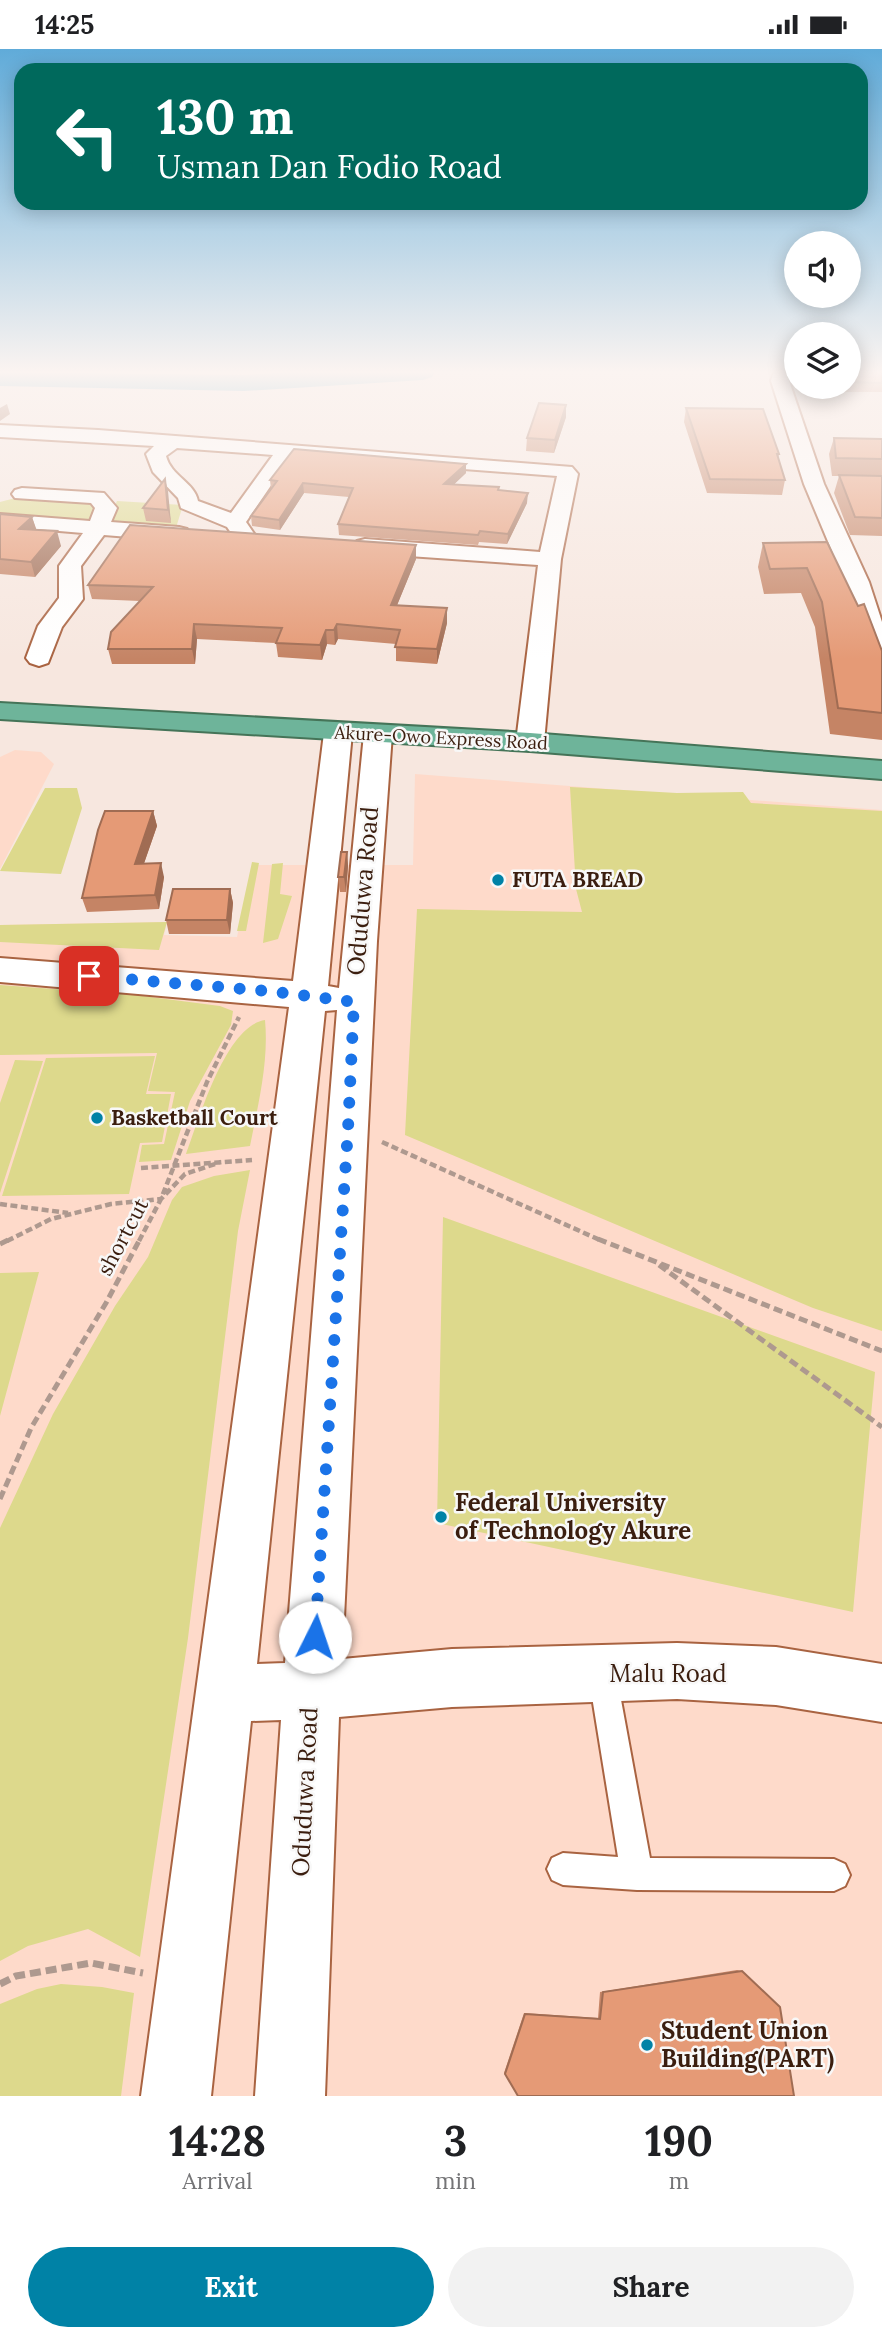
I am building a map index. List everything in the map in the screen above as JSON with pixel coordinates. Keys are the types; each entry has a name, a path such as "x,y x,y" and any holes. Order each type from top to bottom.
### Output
{"highway":[{"name":"Akure-Owo Express Road","path":"0,712 530,742 882,770"}],"street":[{"path":"162,468 188,500 240,530 273,540"},
{"path":"240,530 276,468"},
{"path":"519,468 565,471 568,474 550,559 530,742"},
{"path":"809,468 857,582 882,661"},
{"path":"814,484 836,484"},
{"path":"22,494 97,496 106,508 98,527 71,566 71,599 50,626 39,658"},
{"path":"177,534 188,500"},
{"path":"0,520 177,534 240,530"},
{"path":"342,545 550,559"},
{"path":"857,582 882,584"},
{"name":"Oduduwa Road","path":"290,2096 307,1733 312,1691 348,1129 354,1002 351,807 358,733"},
{"path":"176,2096 226,1693 288,994 351,807"},
{"path":"0,970 354,1002"},
{"name":"Malu Road","path":"226,1693 312,1691 452,1678 677,1671 776,1676 872,1689 882,1693"}],"lane":[{"path":"602,1673 637,1874"},
{"path":"563,1869 637,1874 835,1875"}],"path":[{"name":"shortcut","path":"0,1499 31,1428 106,1303 161,1199 207,1081 241,1013 288,994"},
{"path":"348,1129 653,1261 882,1350"},
{"path":"141,1167 260,1160"},
{"path":"0,1244 51,1219 111,1203 161,1199 185,1174 221,1162"},
{"path":"0,1204 73,1214"},
{"path":"653,1261 882,1427"},
{"path":"0,1984 16,1976 91,1963 157,1976"}],"shaded area":[{"path":"23,496 96,498 96,525 0,517 0,502"},
{"path":"117,501 183,505 175,531 105,527"},
{"path":"15,750 41,752 54,764 0,869 0,757"},
{"name":"Federal University of Technology Akure","path":"415,774 882,810 882,2096 0,2096 0,925 167,922 164,935 237,937 252,865 413,865"},
{"path":"570,787 677,793 743,792 751,803 882,811 882,1331 813,1308 405,1135 417,909 582,912 576,889"},
{"path":"45,788 77,788 82,808 61,874 0,871"},
{"path":"252,862 259,863 246,931 237,931"},
{"path":"283,863 280,894 292,896 278,939 263,943 272,864"},
{"path":"167,922 159,950 0,942 0,925"},
{"path":"0,985 135,995 220,1006 233,1011 231,1025 190,1101 171,1160 139,1162 142,1145 164,1144 175,1092 148,1091 157,1053 0,1055"},
{"path":"265,1020 264,1068 250,1146 186,1154 206,1098 226,1056 251,1026"},
{"name":"Basketball Court","path":"155,1056 146,1094 171,1094 162,1142 140,1143 129,1194 2,1196 46,1058"},
{"path":"15,1060 43,1061 0,1193 0,1103"},
{"path":"250,1170 238,1231 188,1638 140,1957 88,1929 28,1946 0,1961 0,1528 53,1414 115,1306 148,1257 172,1200 182,1187 214,1176"},
{"path":"443,1217 875,1372 853,1612 437,1523"},
{"path":"39,1272 0,1416 0,1273"},
{"path":"61,1984 134,1993 121,2096 0,2096 0,2004 37,1989"}],"building":[{"path":"280,468 462,468 444,484 499,487 498,490 528,493 508,534 480,531 478,535 338,524 353,488 303,483 279,520 251,516 277,481 270,480"},
{"path":"706,468 781,468 785,480 710,479"},
{"path":"839,475 882,476 882,518 855,517"},
{"path":"165,479 168,510 143,508"},
{"path":"0,514 32,517 19,529 57,531 31,562 0,559"},
{"path":"130,525 416,545 391,605 447,608 437,649 395,647 400,630 337,624 334,630 326,630 320,645 276,643 282,628 194,624 192,649 108,649 111,632 153,587 88,585"},
{"path":"827,542 858,606 864,604 882,651 882,713 838,708 822,602 807,568 770,569 763,543"},
{"path":"105,811 153,811 135,864 161,863 155,895 82,898"},
{"path":"341,852 347,852 344,877 338,877"},
{"path":"173,889 230,889 227,920 166,920"},
{"name":"Student Union Building(PART)","path":"742,1971 780,2007 794,2096 518,2096 505,2074 525,2014 600,2019 603,1992"}],"place":[{"name":"FUTA BREAD","path":"498,880"},
{"name":"Basketball Court","path":"97,1118"},
{"name":"Federal University of Technology Akure","path":"441,1517"},
{"name":"Student Union Building(PART)","path":"647,2045"}],"route":[{"path":"89,976 268,991 354,1002 315,1637"}]}
